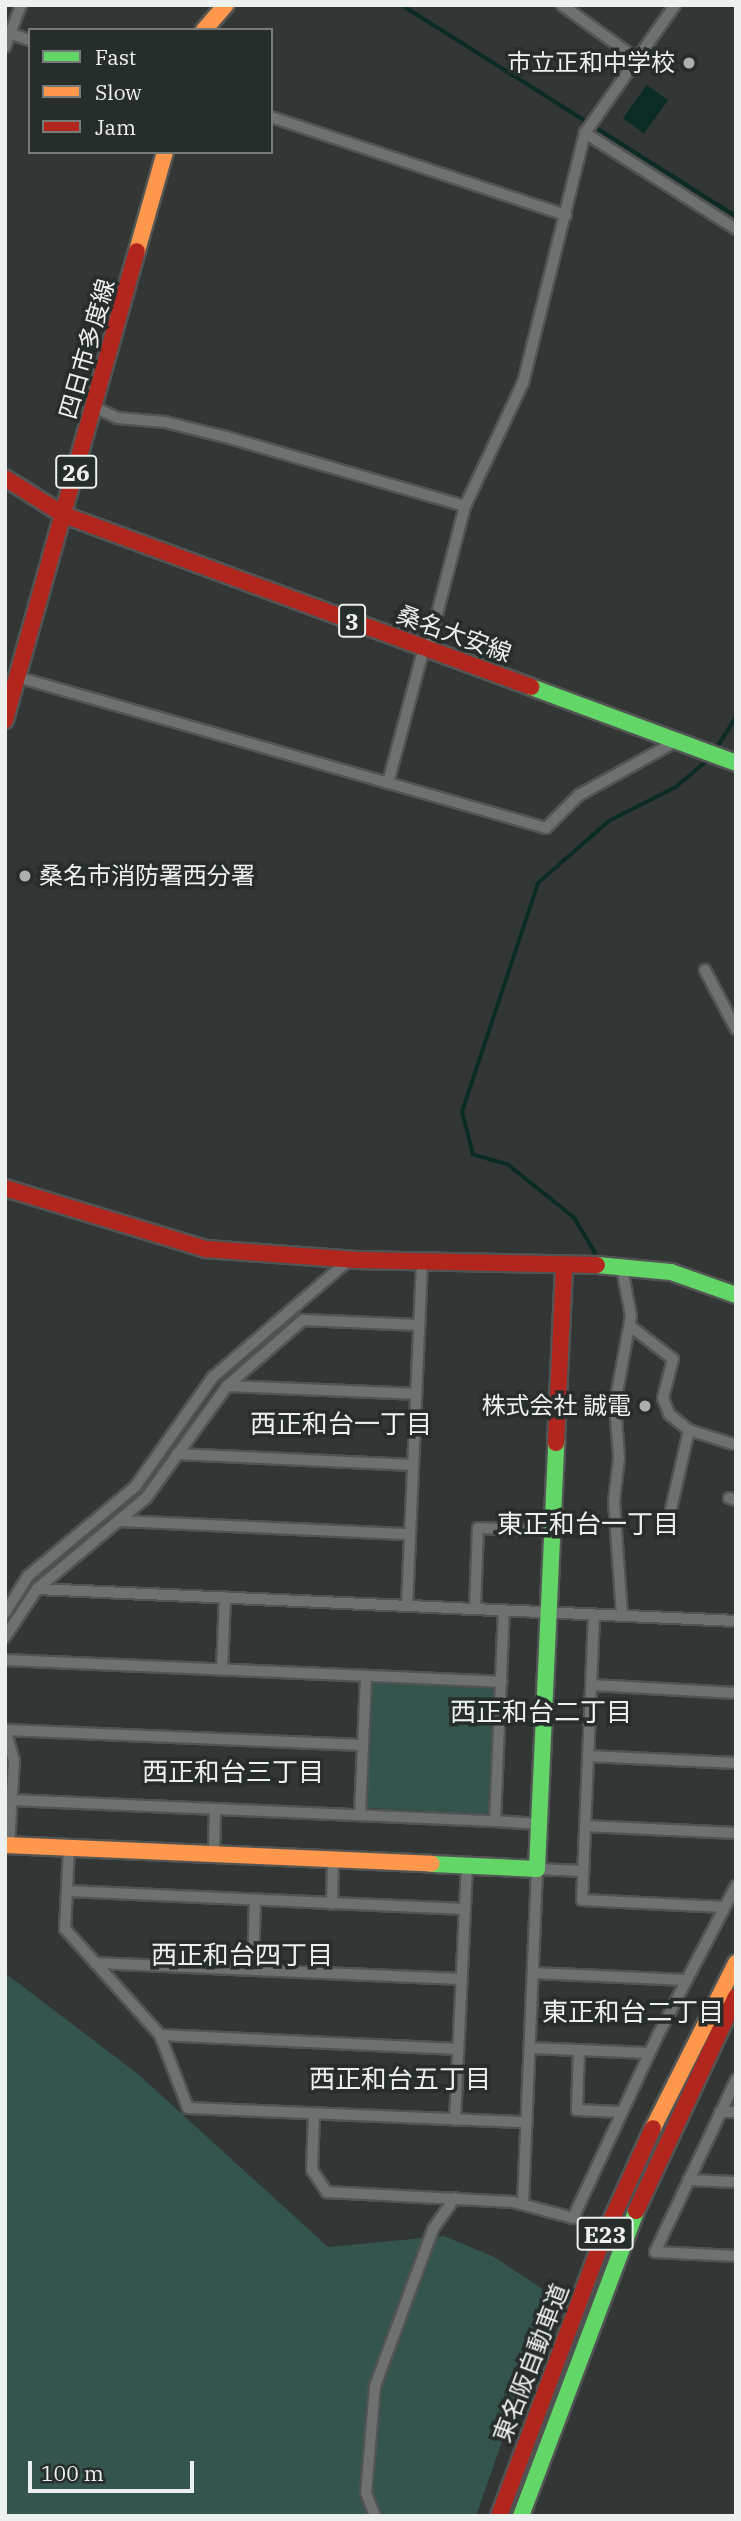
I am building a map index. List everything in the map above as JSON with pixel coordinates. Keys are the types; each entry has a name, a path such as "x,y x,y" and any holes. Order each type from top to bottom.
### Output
{"main road":[{"path":"206,28 226,5"},
{"name":"四日市多度線","path":"5,720 164,154"},
{"name":"桑名大安線","path":"5,478 64,515 736,763"},
{"path":"5,1188 206,1249 350,1259 671,1272 736,1295"},
{"path":"7,1845 537,1869 564,1267"},
{"name":"東名阪自動車道","path":"499,2516 601,2243 647,2139 736,1963"},
{"name":"東名阪自動車道","path":"521,2516 618,2250 736,1997"}],"street":[{"path":"5,47 21,5"},
{"path":"562,5 637,58"},
{"path":"388,783 465,506 517,400 589,127 671,7"},
{"path":"9,33 28,39"},
{"path":"273,118 566,215"},
{"path":"589,127 736,229"},
{"path":"93,407 118,418 165,422 226,437 465,506"},
{"path":"17,677 550,828 579,794 677,741"},
{"path":"705,970 736,1029"},
{"path":"5,1613 28,1576 135,1487 213,1377 350,1259"},
{"path":"407,1606 422,1262"},
{"path":"622,1268 630,1326 615,1403 619,1458 614,1501 622,1616"},
{"path":"5,1637 37,1589 146,1498 228,1386 303,1320 419,1325"},
{"path":"630,1326 673,1359 665,1406 689,1430 733,1444"},
{"path":"228,1386 415,1394"},
{"path":"669,1518 689,1430"},
{"path":"177,1454 413,1465"},
{"path":"120,1521 410,1534"},
{"path":"475,1609 478,1528 553,1531"},
{"path":"37,1589 736,1621"},
{"path":"222,1669 225,1597"},
{"path":"495,1821 504,1610"},
{"path":"594,1615 582,1900 724,1907"},
{"path":"5,1660 502,1682"},
{"path":"360,1815 366,1676"},
{"path":"592,1685 736,1693"},
{"path":"7,1845 10,1800 5,1730 362,1745"},
{"path":"588,1756 736,1763"},
{"path":"10,1800 539,1824"},
{"path":"214,1854 215,1809"},
{"path":"585,1826 736,1833"},
{"path":"69,1848 65,1929 160,2035 188,2108 527,2122"},
{"path":"332,1904 333,1859"},
{"path":"455,2120 467,1866"},
{"path":"523,2204 537,1869 583,1871"},
{"path":"314,2114 312,2170 321,2189 523,2204 573,2218 620,2112 736,1886"},
{"path":"67,1891 465,1909"},
{"path":"253,1970 256,1900"},
{"path":"95,1963 461,1979"},
{"path":"533,1973 686,1980"},
{"path":"160,2035 458,2049"},
{"path":"530,2048 649,2053"},
{"path":"579,2050 577,2110 620,2112"},
{"path":"736,2080 655,2252 736,2256"},
{"path":"720,2112 736,2112"},
{"path":"688,2180 736,2182"},
{"path":"375,2516 366,2493 375,2386 433,2229 455,2198"}],"shaded area":[{"path":"647,85 668,100 644,133 623,118"},
{"path":"375,1680 494,1685 491,1814 365,1808 371,1683"},
{"path":"5,1973 138,2074 328,2247 444,2236 494,2257 553,2296 476,2516 5,2516"}],"waterway":[{"path":"402,5 736,216"},
{"path":"716,749 736,717"},
{"path":"595,1253 574,1218 508,1165 473,1155 462,1112 538,883 609,821 676,787 710,758"}],"traffic: fast":[{"path":"531,687 736,763"},
{"path":"597,1265 671,1272 736,1295"},
{"path":"432,1864 537,1869 556,1443"},
{"path":"521,2516 636,2211"}],"traffic: slow":[{"path":"206,28 226,5"},
{"path":"137,251 164,154"},
{"path":"5,1845 432,1864"},
{"path":"653,2128 736,1963"}],"traffic: jam":[{"path":"5,720 137,251"},
{"path":"5,478 64,515 531,687"},
{"path":"5,1188 206,1249 357,1260 597,1265"},
{"path":"556,1443 564,1267"},
{"path":"636,2211 736,1997"},
{"path":"499,2516 601,2243 653,2128"}],"place":[{"name":"市立正和中学校","path":"689,63"},
{"name":"桑名市消防署西分署","path":"25,876"},
{"name":"株式会社 誠電","path":"645,1406"}],"district":[{"name":"西正和台一丁目","path":"341,1424"},
{"name":"東正和台一丁目","path":"588,1524"},
{"name":"西正和台二丁目","path":"541,1712"},
{"name":"西正和台三丁目","path":"233,1772"},
{"name":"西正和台四丁目","path":"242,1955"},
{"name":"東正和台二丁目","path":"633,2012"},
{"name":"西正和台五丁目","path":"400,2079"}]}
